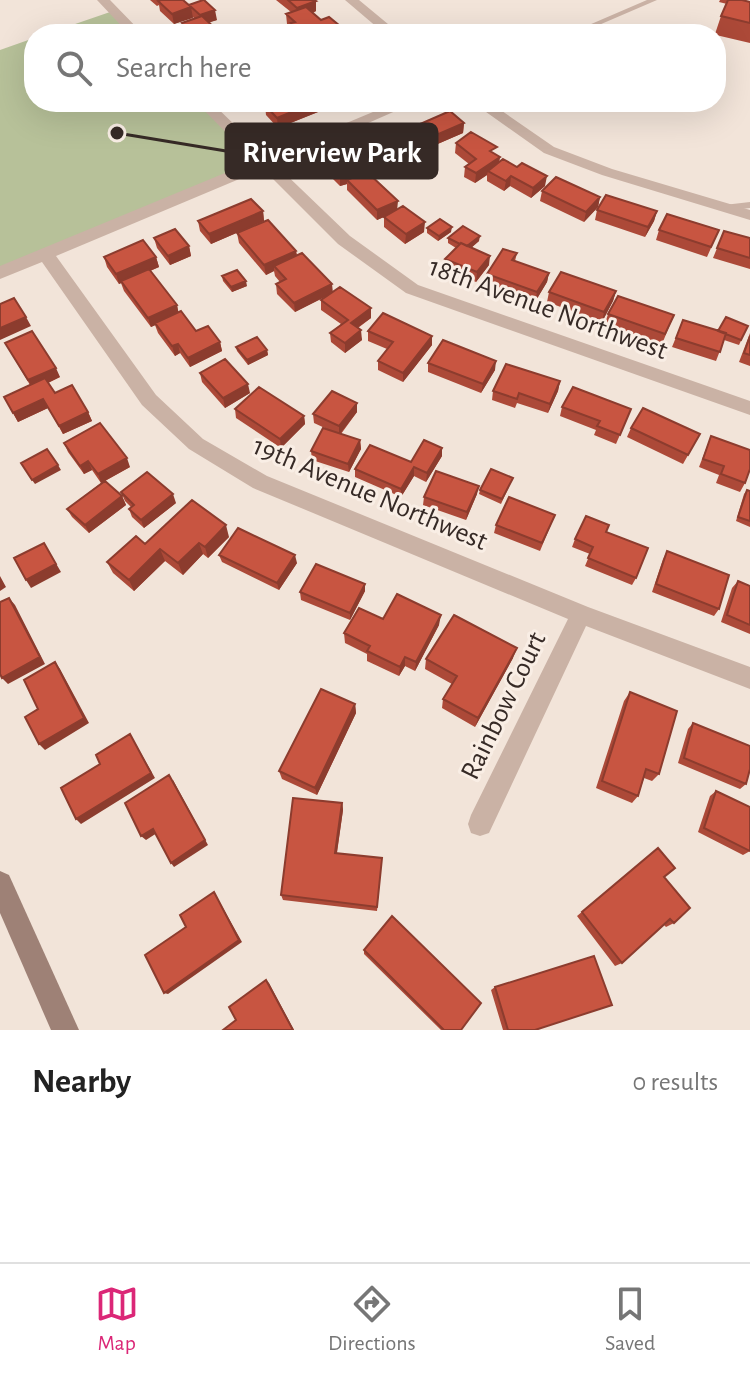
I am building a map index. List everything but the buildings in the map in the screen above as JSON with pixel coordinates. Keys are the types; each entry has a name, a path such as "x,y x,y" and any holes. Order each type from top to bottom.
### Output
{"street":[{"path":"103,0 126,24"},
{"path":"351,0 381,24"},
{"name":"18th Avenue Northwest","path":"213,112 344,240 412,289 750,408"},
{"path":"0,273 385,112"},
{"path":"494,112 549,150 750,215"},
{"name":"19th Avenue Northwest","path":"46,255 149,400 196,444 260,482 581,614 750,678"},
{"name":"Rainbow Court","path":"480,824 581,614"},
{"path":"0,884 65,1030"}],"lane":[{"path":"596,24 653,0"},
{"path":"724,208 750,205"}],"green space":[{"path":"113,11 126,24 75,24"},
{"path":"24,42 24,112 213,112 264,163 0,272 0,50"}],"place":[{"name":"Riverview Park","path":"117,133"}]}
